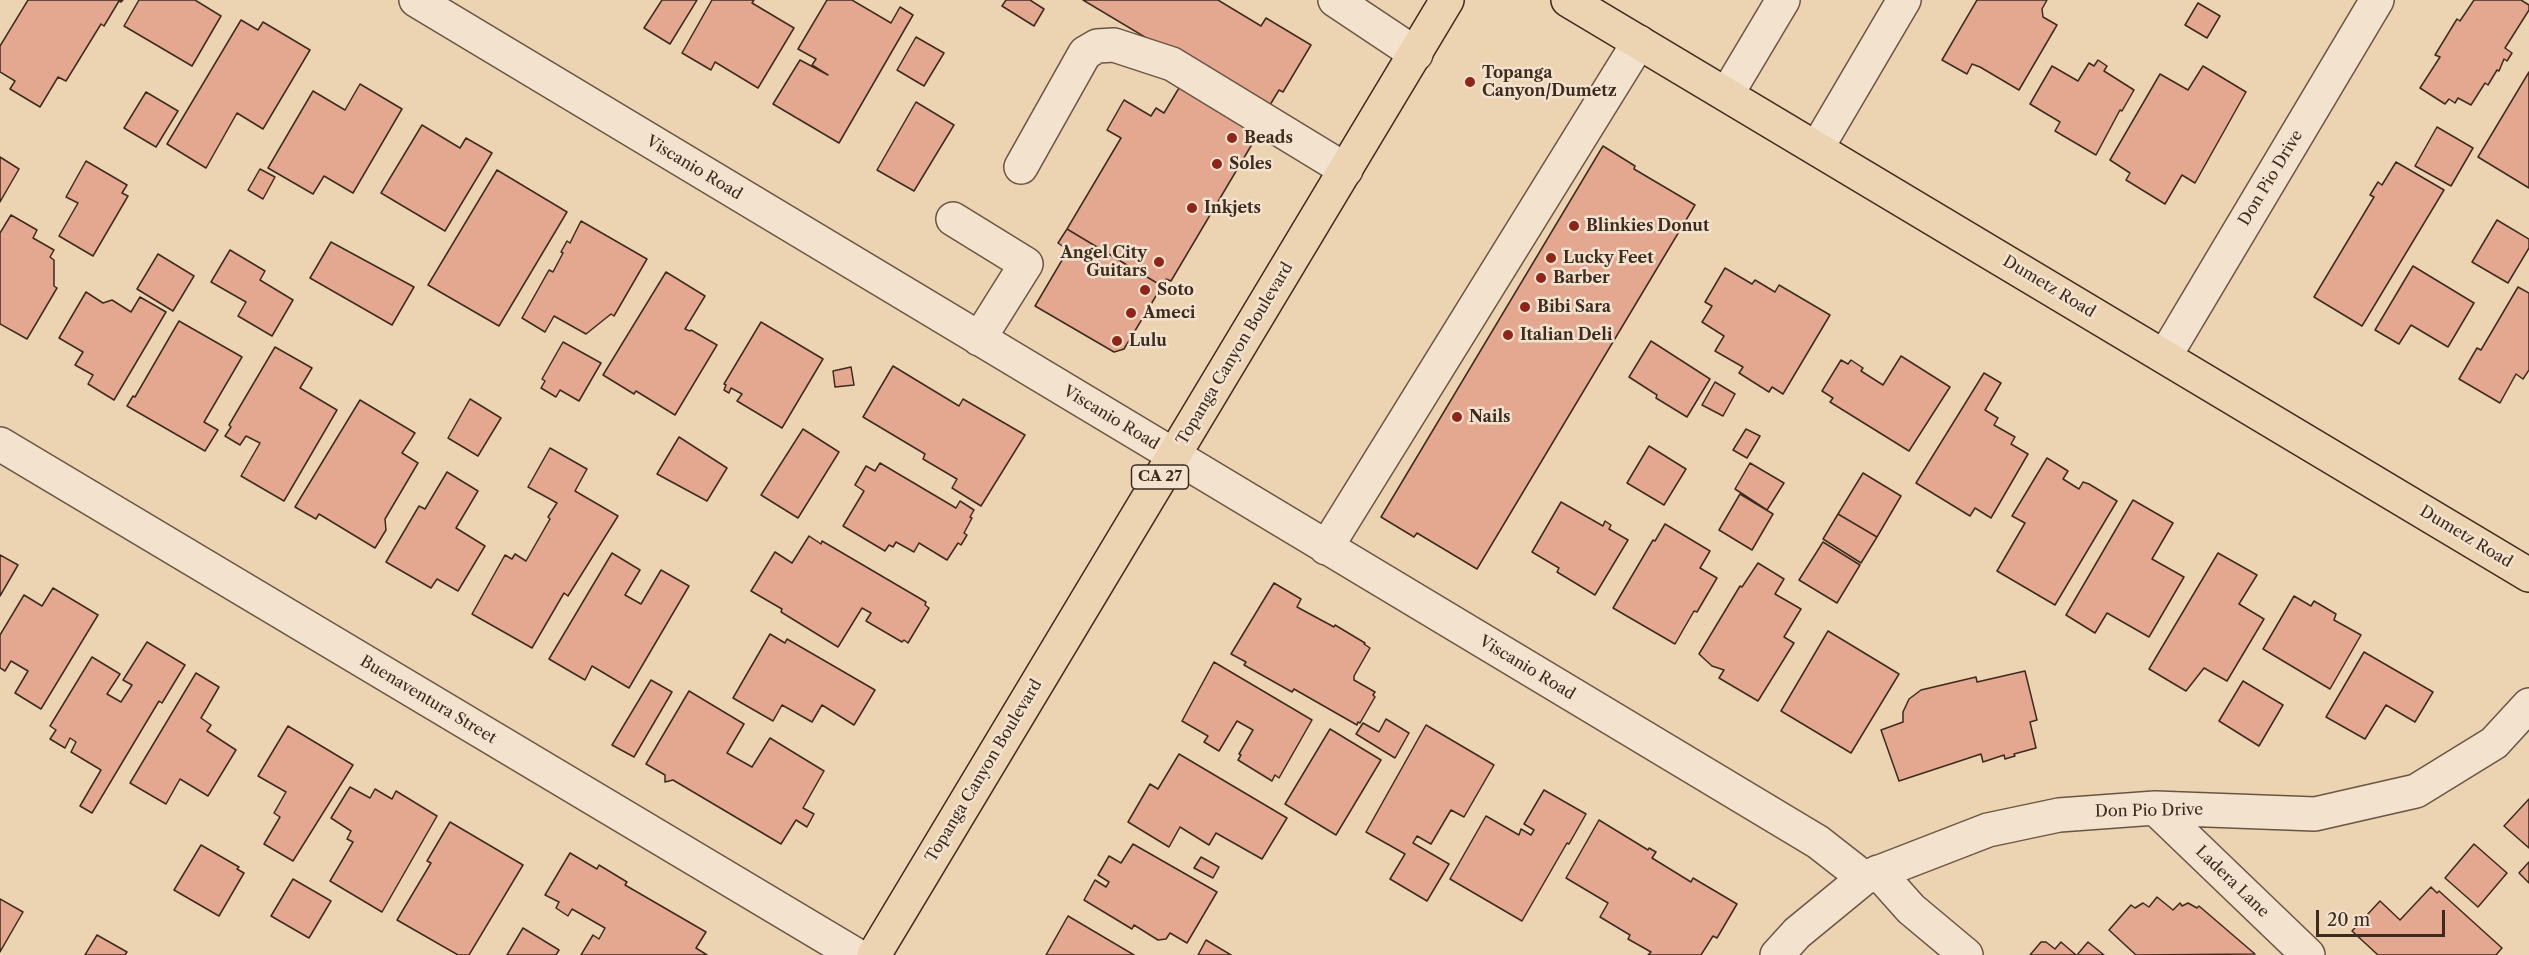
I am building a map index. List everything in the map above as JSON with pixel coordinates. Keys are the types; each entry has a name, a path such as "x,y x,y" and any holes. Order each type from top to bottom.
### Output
{"main road":[{"name":"Topanga Canyon Boulevard","path":"874,955 1447,0"},
{"name":"Dumetz Road","path":"1568,0 2529,575"}],"street":[{"name":"Viscanio Road","path":"416,0 1818,842 1871,875 1966,955"},
{"path":"1335,0 1416,54"},
{"path":"1727,94 1783,0"},
{"path":"1817,148 1904,0"},
{"name":"Don Pio Drive","path":"2165,356 2377,0"},
{"path":"1326,548 1639,42"},
{"path":"1021,167 1085,53 1097,46 1114,45 1172,64 1346,170"},
{"path":"953,219 1026,264 979,339"},
{"name":"Buenaventura Street","path":"0,444 856,955"},
{"name":"Don Pio Drive","path":"1777,955 1797,933 1871,875 1988,830 2059,815 2155,808 2315,814 2416,791 2494,743 2529,705"},
{"name":"Ladera Lane","path":"2155,808 2308,955"}],"building":[{"path":"28,0 123,0 119,1 104,26 101,24 66,81 58,77 40,107 10,89 15,81 0,72 0,46"},
{"path":"139,0 195,0 221,16 192,66 124,26"},
{"path":"662,0 697,0 670,44 644,28"},
{"path":"712,0 754,0 752,3 794,28 758,88 715,62 711,70 682,53"},
{"path":"827,0 852,0 891,23 900,7 913,15 839,143 773,104 800,60 828,75 812,65 816,59 798,49"},
{"path":"1006,0 1030,0 1044,9 1034,26 1002,6"},
{"path":"1083,0 1218,0 1261,26 1266,18 1311,45 1283,92 1279,90 1267,110"},
{"path":"1977,0 2047,0 2042,9 2043,17 2057,25 2019,90 1980,67 1972,64 1967,74 1942,60"},
{"path":"2474,0 2521,0 2529,5 2529,10 2505,48 2512,53 2507,61 2504,59 2499,71 2497,70 2488,85 2485,83 2471,105 2458,98 2455,103 2449,99 2445,104 2420,88 2440,57 2435,55 2457,19 2460,21"},
{"path":"2198,3 2220,16 2207,38 2185,25"},
{"path":"241,20 258,30 263,22 310,50 263,129 237,113 206,168 167,144"},
{"path":"916,37 944,53 924,86 897,70"},
{"path":"2098,60 2107,66 2104,71 2134,90 2122,111 2120,110 2096,155 2055,131 2060,122 2030,104 2052,66 2078,81 2089,63 2094,66"},
{"path":"2203,66 2246,92 2195,183 2182,175 2165,204 2126,180 2130,173 2110,160 2160,74 2188,90"},
{"path":"2529,72 2529,188 2478,157"},
{"path":"1182,83 1261,129 1171,281 1166,279 1162,286 1067,229 1121,138 1107,130 1124,100 1151,116 1156,108 1164,113"},
{"path":"360,84 402,109 353,193 324,176 313,194 268,168 313,91 345,110"},
{"path":"146,92 178,111 156,147 124,128"},
{"path":"916,102 954,125 914,191 877,170"},
{"path":"422,125 460,148 466,138 492,153 445,231 381,193"},
{"path":"2437,127 2473,148 2451,186 2415,166"},
{"path":"1603,146 1635,166 1634,169 1695,205 1477,569 1417,533 1414,537 1381,517"},
{"path":"0,157 19,169 0,202"},
{"path":"86,161 127,185 122,193 128,196 93,256 59,236 78,203 66,197"},
{"path":"2396,162 2444,190 2362,326 2314,297 2374,197 2370,195 2378,182 2382,185"},
{"path":"260,169 275,177 263,199 248,190"},
{"path":"497,170 567,212 499,326 428,285"},
{"path":"11,215 37,230 33,238 54,250 50,257 54,260 54,286 57,288 27,339 0,324 0,233"},
{"path":"2497,220 2529,239 2529,248 2508,283 2472,262"},
{"path":"581,221 647,259 614,316 611,314 586,334 554,316 545,332 522,318 549,270 553,272 567,241 570,243"},
{"path":"1067,229 1162,286 1124,349 1114,352 1035,306 1068,250 1058,243"},
{"path":"331,242 414,287 392,325 310,278"},
{"path":"230,250 265,271 260,280 293,300 272,336 238,316 246,302 211,282"},
{"path":"158,254 194,276 173,311 137,289"},
{"path":"2413,266 2474,303 2448,347 2411,325 2399,344 2375,330"},
{"path":"1725,268 1752,284 1755,280 1775,292 1779,285 1830,315 1783,394 1772,387 1769,392 1739,373 1743,367 1715,351 1724,336 1702,322 1712,306 1705,302"},
{"path":"666,272 705,296 685,329 717,345 675,415 636,391 634,394 603,375"},
{"path":"2518,287 2529,293 2529,370 2523,379 2516,374 2500,403 2459,379 2477,348 2481,350"},
{"path":"86,292 103,303 112,300 131,312 140,297 166,312 114,400 88,384 93,375 75,365 83,352 59,338"},
{"path":"179,321 242,357 204,422 218,430 205,451 127,406 133,396 135,397"},
{"path":"761,322 823,359 782,428 737,401 742,394 731,388 729,393 724,390 726,385 724,384"},
{"path":"1651,341 1710,379 1687,417 1656,398 1657,395 1629,377"},
{"path":"563,342 601,363 579,401 560,390 556,397 541,388 545,381 542,379"},
{"path":"275,347 312,368 300,388 337,410 284,501 241,476 260,443 246,436 240,445 225,436 231,427 229,425"},
{"path":"1901,356 1950,387 1909,451 1830,402 1833,398 1822,391 1841,360 1848,364 1851,360 1863,368 1861,371 1883,385"},
{"path":"893,366 959,406 963,399 1025,435 981,506 952,488 957,479 923,459 925,454 863,417"},
{"path":"851,367 854,385 835,387 833,371"},
{"path":"1984,373 2001,383 1985,410 1998,418 1994,425 2015,437 2011,444 2028,454 1991,518 1975,508 1970,516 1916,483"},
{"path":"1715,382 1735,394 1723,416 1702,405"},
{"path":"470,399 501,418 478,456 448,438"},
{"path":"360,400 415,433 402,453 418,463 385,519 386,530 375,548 319,514 316,519 295,507"},
{"path":"803,429 839,452 798,518 761,495"},
{"path":"1746,429 1760,436 1747,458 1733,450"},
{"path":"679,437 727,468 707,501 657,474"},
{"path":"1649,446 1686,469 1664,505 1627,483"},
{"path":"550,448 587,469 575,491 618,516 568,596 564,593 532,648 472,614 505,555 512,559 515,554 526,561 550,519 548,517 557,503 528,487"},
{"path":"2047,458 2068,471 2063,479 2079,489 2083,482 2117,501 2055,605 1997,571 2025,523 2012,516"},
{"path":"880,463 956,508 960,501 974,510 964,533 967,535 961,545 958,543 947,560 919,543 914,552 896,542 893,547 889,545 885,551 843,526 864,491 855,485 866,466 875,471"},
{"path":"1750,463 1784,483 1767,510 1735,489"},
{"path":"447,472 478,491 456,528 485,546 458,591 437,579 431,588 386,562 419,506 425,509"},
{"path":"1863,473 1901,496 1877,537 1838,514"},
{"path":"1740,494 1773,514 1752,550 1719,530"},
{"path":"2133,500 2173,523 2152,559 2184,577 2149,637 2107,613 2095,633 2066,615"},
{"path":"1561,502 1603,526 1605,521 1611,525 1609,529 1628,540 1595,595 1557,572 1559,568 1532,552"},
{"path":"1838,514 1877,537 1861,563 1823,539"},
{"path":"1665,524 1710,551 1700,568 1717,578 1675,644 1613,608"},
{"path":"809,536 821,544 822,541 926,602 925,605 929,608 908,643 904,640 902,642 866,621 871,613 862,608 838,647 751,591 775,552 792,563"},
{"path":"1823,542 1860,565 1837,603 1799,580"},
{"path":"612,553 640,570 625,595 641,604 661,570 689,586 629,688 592,666 585,680 549,659"},
{"path":"2218,553 2257,575 2239,604 2264,619 2227,681 2204,668 2186,691 2149,669"},
{"path":"0,555 18,565 0,596"},
{"path":"1758,563 1784,579 1775,594 1801,609 1784,637 1794,643 1758,701 1719,678 1724,670 1712,666 1699,654 1740,586 1742,587"},
{"path":"1274,583 1301,599 1297,607 1334,627 1335,625 1370,648 1354,680 1375,692 1373,695 1375,697 1357,725 1294,689 1292,692 1244,665 1246,662 1231,654"},
{"path":"53,588 98,615 41,709 15,693 28,671 11,661 5,671 0,668 0,635 24,595 42,606"},
{"path":"2294,596 2311,606 2314,601 2336,614 2334,620 2361,635 2330,689 2263,649"},
{"path":"1828,631 1899,674 1851,753 1781,711"},
{"path":"770,634 785,643 787,639 875,690 854,725 822,705 812,722 782,705 773,721 733,698"},
{"path":"147,642 185,665 162,703 159,701 92,813 80,806 101,770 71,752 76,742 70,738 65,748 50,739 56,730 50,726 92,657 120,674 107,694 121,702 132,685 123,680"},
{"path":"2364,652 2433,692 2415,722 2386,705 2365,739 2326,717"},
{"path":"1214,662 1312,720 1279,778 1275,775 1272,781 1238,760 1253,730 1237,721 1219,751 1204,742 1208,736 1182,721"},
{"path":"2025,671 2037,720 2030,722 2036,748 2005,759 2004,755 1983,762 1981,754 1899,781 1881,730 1903,722 1903,712 1909,699 1921,690 1976,677 1977,682"},
{"path":"196,673 219,687 201,718 211,725 207,731 236,750 208,796 180,779 166,804 130,783"},
{"path":"651,680 672,692 634,757 612,745"},
{"path":"2243,681 2283,705 2259,746 2219,721"},
{"path":"689,691 744,724 727,753 752,767 770,738 824,771 803,808 814,814 807,827 796,820 781,844 673,780 665,782 665,775 646,764"},
{"path":"1386,719 1409,733 1395,758 1356,734 1363,723 1379,732"},
{"path":"1426,725 1494,765 1464,817 1451,810 1431,844 1417,836 1413,843 1449,864 1427,901 1390,879 1405,854 1366,832"},
{"path":"288,726 353,765 293,861 264,844 280,817 274,813 286,792 258,776"},
{"path":"1330,729 1381,760 1336,835 1285,804"},
{"path":"1179,754 1287,818 1262,859 1216,833 1209,845 1180,827 1169,847 1128,822 1150,784 1158,789"},
{"path":"350,787 370,798 375,789 392,799 396,791 437,816 382,912 330,881 353,842 347,839 351,831 331,818"},
{"path":"1544,790 1586,814 1522,921 1450,879 1486,816 1519,835 1521,829 1531,835 1534,830 1524,824"},
{"path":"2529,799 2529,848 2504,826"},
{"path":"1599,820 1648,850 1649,848 1656,852 1652,858 1691,882 1693,878 1737,904 1717,938 1713,936 1701,955 1648,955 1651,952 1628,939 1630,935 1600,917 1608,903 1566,878"},
{"path":"450,822 523,865 469,955 458,955 397,920 431,863 427,861"},
{"path":"1133,844 1217,892 1187,943 1170,933 1166,939 1158,940 1134,925 1132,929 1084,900 1095,880 1106,887 1109,882 1098,875 1109,856 1121,863"},
{"path":"2474,844 2507,873 2478,907 2445,878"},
{"path":"201,845 239,867 237,869 244,873 219,916 174,890"},
{"path":"570,853 597,869 599,865 627,882 625,885 706,932 696,948 707,955 581,955 593,935 599,939 605,928 572,909 568,916 556,908 559,902 545,895"},
{"path":"1201,857 1219,867 1213,878 1194,868"},
{"path":"2529,862 2529,883 2519,873"},
{"path":"293,879 331,901 309,938 271,916"},
{"path":"2431,887 2437,893 2439,891 2502,948 2496,955 2378,955 2352,931 2380,901 2400,920"},
{"path":"2157,897 2173,910 2180,903 2182,906 2188,903 2197,908 2199,906 2255,954 2136,955 2109,930 2131,905 2135,908 2143,903 2149,907"},
{"path":"0,899 23,912 0,952"},
{"path":"1068,916 1134,955 1046,955"},
{"path":"523,928 559,950 556,955 507,955"},
{"path":"97,935 127,952 125,955 85,955"},
{"path":"1206,940 1231,955 1198,955"},
{"path":"2041,942 2046,942 2055,949 2061,942 2076,955 2030,955"},
{"path":"2088,942 2104,955 2077,955"}],"place":[{"name":"Topanga Canyon/Dumetz","path":"1470,82"},
{"name":"Beads","path":"1232,138"},
{"name":"Soles","path":"1217,164"},
{"name":"Inkjets","path":"1192,208"},
{"name":"Blinkies Donut","path":"1574,226"},
{"name":"Lucky Feet","path":"1551,258"},
{"name":"Angel City Guitars","path":"1159,262"},
{"name":"Barber","path":"1541,278"},
{"name":"Soto","path":"1145,290"},
{"name":"Bibi Sara","path":"1525,307"},
{"name":"Ameci","path":"1131,313"},
{"name":"Italian Deli","path":"1508,335"},
{"name":"Lulu","path":"1117,341"},
{"name":"Nails","path":"1457,417"}]}
